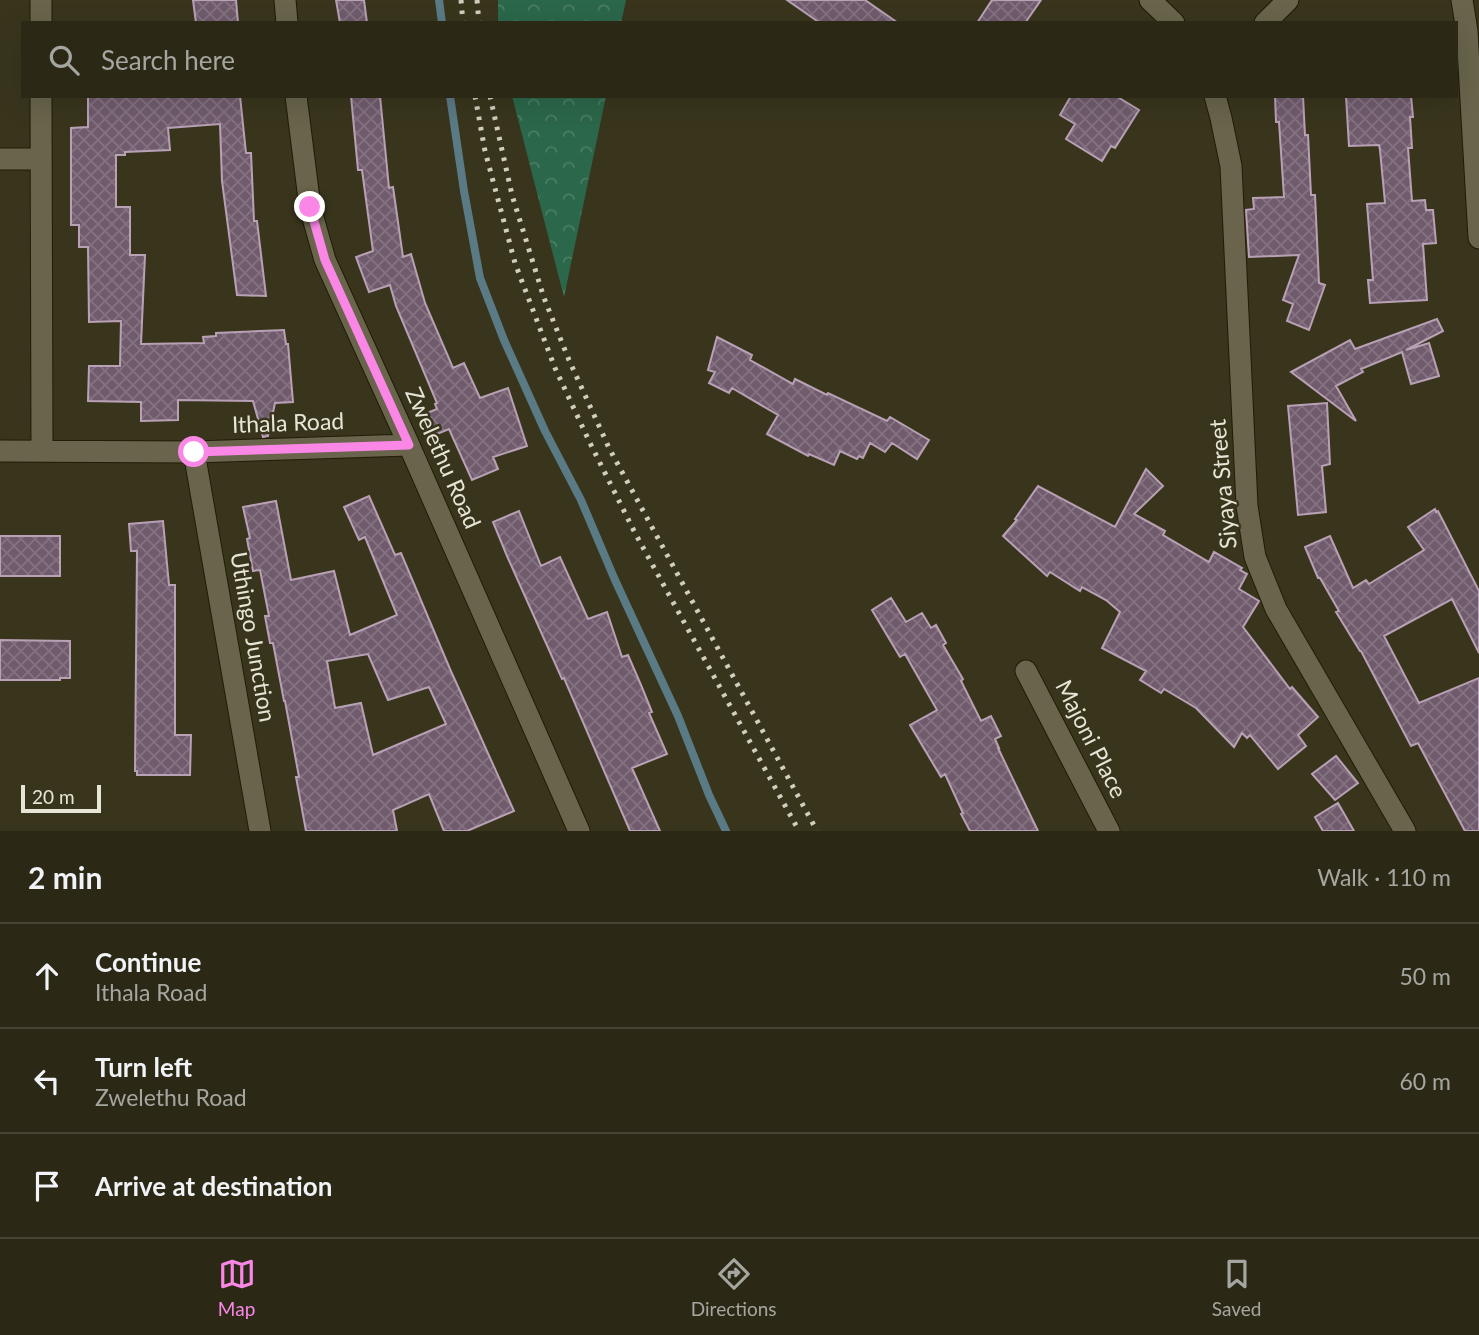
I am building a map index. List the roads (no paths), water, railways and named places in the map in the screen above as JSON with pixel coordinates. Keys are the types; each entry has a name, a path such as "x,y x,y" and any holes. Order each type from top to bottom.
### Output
{"street":[{"path":"41,0 41,21"},
{"path":"285,0 288,21"},
{"path":"1150,0 1172,21"},
{"path":"1267,21 1288,0"},
{"path":"1462,0 1467,31 1479,238"},
{"path":"41,98 42,450"},
{"name":"Zwelethu Road","path":"296,98 310,207 325,260 579,831"},
{"name":"Siyaya Street","path":"1216,98 1231,166 1247,506 1255,557 1276,609 1405,831"},
{"path":"0,159 41,159"},
{"name":"Ithala Road","path":"0,451 194,452 409,445"},
{"name":"Uthingo Junction","path":"194,452 260,831"},
{"name":"Majoni Place","path":"1026,671 1109,831"}],"waterway":[{"path":"439,0 442,21"},
{"path":"450,98 480,278 504,340 545,431 581,500 678,716 726,831"}],"railway":[{"path":"461,0 463,21"},
{"path":"477,0 479,21"},
{"path":"475,98 485,151 515,263 555,368 635,533 799,831"},
{"path":"490,98 512,195 544,298 569,360 609,448 817,831"}]}
